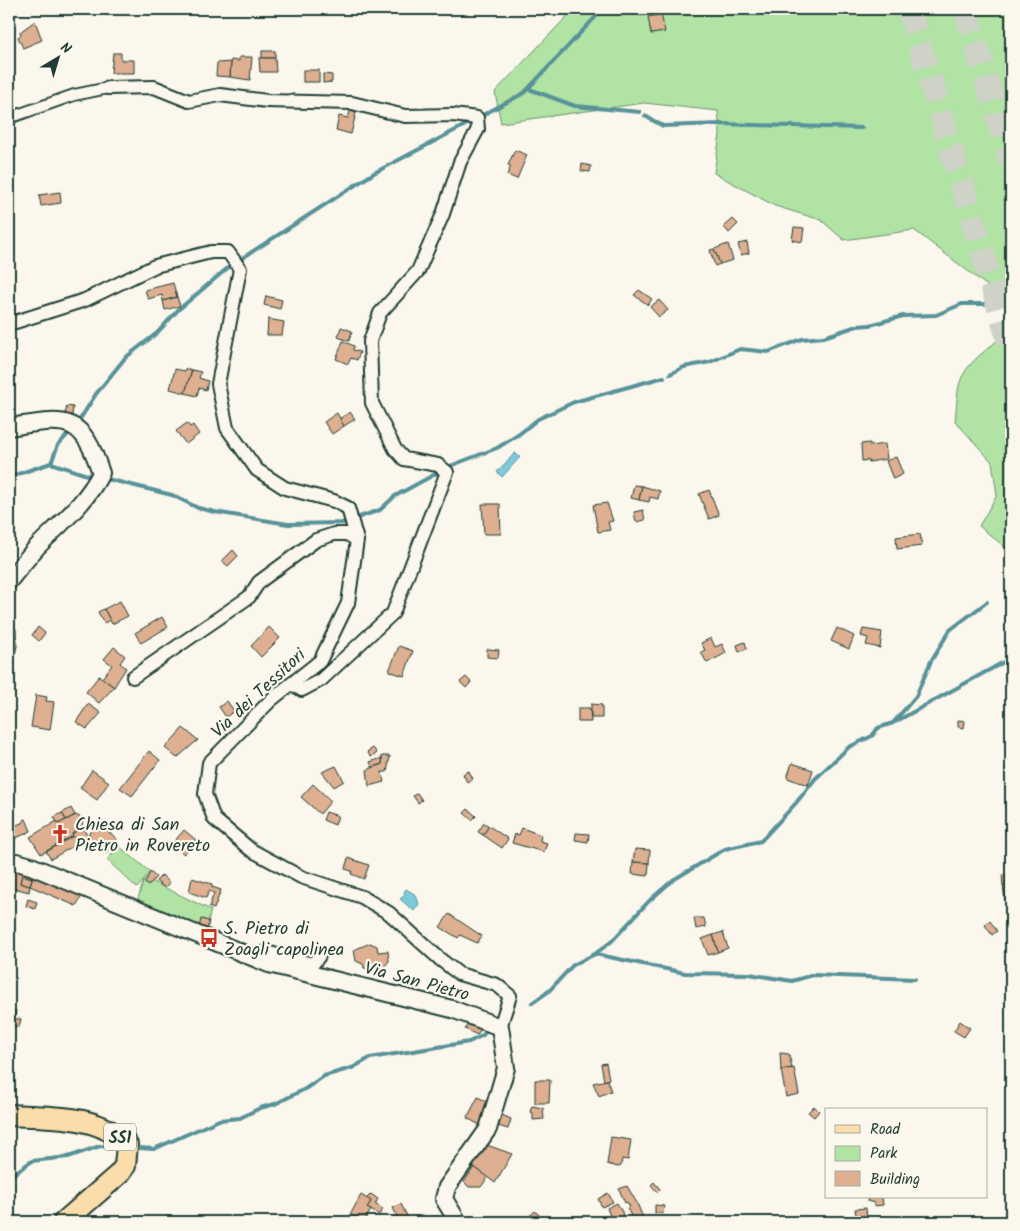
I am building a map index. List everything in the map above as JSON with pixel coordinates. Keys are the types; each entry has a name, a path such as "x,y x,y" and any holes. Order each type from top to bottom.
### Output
{"main road":[{"name":"SS1","path":"9,1115 97,1123 118,1135 127,1145 126,1161 119,1174 64,1222"}],"street":[{"path":"9,118 74,95 108,88 154,87 189,101 220,95 267,101 352,103 404,116 452,115 477,118 478,129 460,162 443,214 418,270 380,314 370,341 372,403 395,449 404,459 438,464 447,472 393,613 320,680 302,690 292,684"},
{"name":"Via dei Tessitori","path":"9,324 85,300 154,266 211,252 228,252 240,269 218,384 228,428 257,470 285,488 334,501 348,508 357,540 348,603 320,661 271,700 209,763 205,794 214,819 251,850 293,872 362,898 389,912 459,974 497,984 510,996 500,1027"},
{"path":"9,427 55,420 77,427 92,446 101,473 94,487 72,513 35,549 9,581"},
{"path":"133,677 249,597 259,582 316,540 334,534 347,534 357,540"},
{"name":"Via San Pietro","path":"9,864 17,862 31,866 269,964 452,1009 500,1027"},
{"path":"251,956 266,952 313,964 319,956"},
{"path":"458,1222 444,1199 447,1187 488,1130 506,1068 500,1027"}],"green space":[{"path":"574,9 1011,9 1011,300 990,288 914,230 844,240 821,220 775,206 714,173 720,134 718,111 644,103 501,123 495,92"},
{"path":"1011,326 1011,552 979,526 997,495 992,462 955,421 960,382 966,370 978,356 999,339"},
{"path":"119,846 150,872 145,878 211,910 204,937 135,908 144,880 137,888 107,860"}],"water":[{"path":"515,453 520,457 502,477 497,472"},
{"path":"406,889 416,895 419,904 414,911 400,899 405,894"}],"building":[{"path":"661,14 665,32 651,34 648,17"},
{"path":"35,21 42,40 23,48 18,37 21,35 20,32"},
{"path":"262,51 275,51 275,58 262,58"},
{"path":"113,53 121,53 121,60 134,60 134,73 111,73"},
{"path":"239,57 252,57 250,80 230,77 231,60 239,61"},
{"path":"259,58 275,58 276,72 260,72"},
{"path":"231,62 230,77 216,76 217,63"},
{"path":"303,70 319,70 319,82 303,82"},
{"path":"323,74 332,75 332,82 323,83"},
{"path":"350,111 356,113 351,134 336,130 339,116 348,118"},
{"path":"515,150 527,155 517,179 507,175 511,166 508,165"},
{"path":"582,164 591,166 590,172 581,171"},
{"path":"60,192 61,203 41,206 39,195"},
{"path":"733,219 738,224 729,233 724,227"},
{"path":"794,227 804,228 802,242 792,240"},
{"path":"747,242 749,253 741,255 738,244"},
{"path":"728,244 733,260 720,264 714,249"},
{"path":"714,249 720,264 715,266 710,250"},
{"path":"173,283 177,297 163,301 162,295 148,299 145,290"},
{"path":"639,290 652,299 648,305 634,295"},
{"path":"266,296 282,300 280,309 264,305"},
{"path":"177,297 180,306 165,310 163,301"},
{"path":"659,300 668,310 659,317 650,307"},
{"path":"268,319 284,322 282,335 267,335"},
{"path":"341,327 352,331 349,341 338,337"},
{"path":"343,341 354,346 353,350 360,352 357,360 351,358 348,364 336,359"},
{"path":"175,369 192,370 185,393 170,389"},
{"path":"192,370 201,372 199,378 208,381 206,390 199,388 197,396 185,393"},
{"path":"67,406 73,407 72,415 65,414"},
{"path":"350,412 355,419 344,426 339,419"},
{"path":"337,413 344,426 332,434 324,422"},
{"path":"187,423 190,427 193,425 199,434 186,444 176,431"},
{"path":"870,443 870,446 885,444 887,459 869,462 868,460 862,461 861,444"},
{"path":"896,457 903,474 893,479 886,461"},
{"path":"634,485 642,486 639,500 631,498"},
{"path":"642,486 660,491 658,499 650,497 649,502 639,500"},
{"path":"709,490 719,515 709,519 699,494"},
{"path":"607,503 613,521 608,522 610,530 598,532 593,505"},
{"path":"482,504 500,504 501,534 484,534"},
{"path":"643,510 645,520 636,522 634,512"},
{"path":"920,534 922,546 897,549 896,537"},
{"path":"233,550 238,556 228,566 222,561"},
{"path":"120,601 128,616 112,624 104,609"},
{"path":"104,609 110,620 104,623 98,612"},
{"path":"162,617 168,627 141,643 135,633"},
{"path":"11,625 16,629 17,646 9,669 9,628"},
{"path":"38,627 45,633 39,641 32,635"},
{"path":"269,627 280,638 261,657 251,646"},
{"path":"837,628 854,636 849,649 831,641"},
{"path":"863,629 882,632 880,648 866,645 868,638 861,636"},
{"path":"711,638 715,647 722,644 726,653 707,663 701,652 705,650 701,643"},
{"path":"745,642 747,649 739,652 737,645"},
{"path":"399,646 413,651 404,676 389,671"},
{"path":"114,647 125,656 120,663 126,668 114,687 102,678 112,665 104,659"},
{"path":"487,649 499,650 498,658 487,657"},
{"path":"99,676 114,687 99,703 86,692"},
{"path":"466,677 471,682 466,688 460,682"},
{"path":"36,695 47,697 46,701 54,702 50,730 31,727"},
{"path":"227,701 234,711 226,717 219,707"},
{"path":"88,704 101,713 87,729 76,722"},
{"path":"591,704 602,705 602,718 591,718"},
{"path":"578,708 590,708 591,722 578,722"},
{"path":"958,720 965,721 964,728 958,727"},
{"path":"183,728 198,740 177,758 165,748"},
{"path":"373,748 377,753 371,757 367,752"},
{"path":"149,751 160,760 132,796 120,788"},
{"path":"382,756 390,756 387,772 382,772 384,782 369,786 367,770 382,764"},
{"path":"382,758 382,764 372,767 370,762"},
{"path":"792,763 813,770 808,785 787,778"},
{"path":"336,766 344,781 334,787 322,772"},
{"path":"92,770 109,782 97,800 80,788"},
{"path":"469,771 473,779 467,782 463,774"},
{"path":"313,784 331,801 320,814 301,797"},
{"path":"417,793 422,800 418,803 413,796"},
{"path":"71,808 75,815 66,820 62,813"},
{"path":"468,809 476,816 472,820 464,813"},
{"path":"326,812 338,816 335,825 323,820"},
{"path":"62,813 66,820 58,824 54,817"},
{"name":"Chiesa di San Pietro in Rovereto","path":"76,815 83,819 82,827 72,834 73,836 41,854 30,837 57,821 58,824"},
{"path":"26,819 31,831 10,841 9,828 24,822 23,820"},
{"path":"99,823 117,839 106,853 89,838 88,834"},
{"path":"484,823 489,826 483,835 478,832"},
{"path":"489,826 508,839 502,848 483,835"},
{"path":"82,827 89,838 77,844 72,834"},
{"path":"522,828 541,835 540,841 547,843 544,852 512,843 515,834 519,835"},
{"path":"184,830 196,840 184,854 172,844"},
{"path":"576,833 589,834 588,842 575,840"},
{"path":"73,836 77,844 51,859 46,852"},
{"path":"635,849 650,850 649,863 633,862"},
{"path":"348,858 369,865 364,879 351,874 352,871 345,869"},
{"path":"633,862 649,863 648,876 632,874"},
{"path":"13,868 34,872 32,878 22,875 20,883 30,886 29,892 14,888 12,894 9,894"},
{"path":"34,872 83,894 76,906 30,886"},
{"path":"150,872 156,877 148,886 145,883"},
{"path":"22,875 32,878 30,886 20,883"},
{"path":"162,875 170,883 165,888 156,881"},
{"path":"1002,875 1011,875 1011,884 1003,886"},
{"path":"192,878 212,884 212,887 221,890 214,909 209,907 214,893 209,891 206,898 189,892"},
{"path":"1011,884 1011,898 1005,899 1003,886"},
{"path":"1011,898 1011,919 1010,919 1005,899"},
{"path":"28,899 37,902 35,909 26,906"},
{"path":"449,914 482,936 477,943 460,935 458,938 440,927"},
{"path":"694,918 704,918 706,927 696,929"},
{"path":"201,919 209,921 207,930 199,928"},
{"path":"990,921 997,931 992,935 985,925"},
{"path":"723,932 728,948 718,952 713,935"},
{"path":"713,935 718,952 708,955 702,939"},
{"path":"370,943 377,946 378,952 388,951 389,961 381,971 364,968 363,964 356,961 354,950"},
{"path":"9,1009 16,1011 14,1019 21,1019 19,1027 9,1025"},
{"path":"470,1019 484,1025 477,1035 465,1029"},
{"path":"960,1021 970,1028 964,1037 954,1031"},
{"path":"780,1053 789,1054 792,1068 781,1070"},
{"path":"606,1063 609,1079 604,1081 601,1064"},
{"path":"794,1068 799,1094 786,1097 781,1070"},
{"path":"535,1080 550,1080 549,1103 535,1103"},
{"path":"607,1080 611,1091 599,1096 593,1083"},
{"path":"478,1097 491,1104 480,1125 467,1118"},
{"path":"532,1106 543,1108 544,1119 533,1120 533,1113 530,1112"},
{"path":"814,1106 819,1111 814,1117 808,1112"},
{"path":"502,1115 511,1119 508,1129 498,1126"},
{"path":"611,1137 631,1140 628,1160 622,1159 621,1166 618,1167 607,1164"},
{"path":"487,1145 512,1154 495,1183 473,1166"},
{"path":"474,1167 488,1177 481,1187 469,1187 464,1182"},
{"path":"654,1182 660,1189 657,1192 651,1185"},
{"path":"627,1186 644,1220 634,1222 627,1208 630,1207 627,1202 625,1203 619,1189"},
{"path":"608,1193 613,1202 602,1207 598,1199"},
{"path":"371,1194 378,1199 375,1204 383,1209 379,1215 367,1208 371,1201 366,1199"},
{"path":"361,1195 371,1201 367,1208 371,1210 364,1222 350,1215"},
{"path":"868,1198 882,1198 883,1205 874,1206 874,1203 867,1201"},
{"path":"617,1203 625,1222 612,1222 607,1208"},
{"path":"401,1204 410,1222 384,1222 397,1216 393,1208"},
{"path":"655,1205 664,1206 663,1214 655,1213"},
{"path":"866,1208 867,1220 857,1221 855,1209"},
{"path":"535,1211 546,1222 523,1222"},
{"path":"437,1216 441,1222 426,1222"}],"waterway":[{"path":"479,117 524,93 603,9"},
{"path":"529,89 575,106 640,112"},
{"path":"645,116 663,126 721,124 862,128"},
{"path":"77,424 96,394 125,358 157,333 178,310 230,266 374,173 471,122"},
{"path":"670,374 684,367 710,362 740,349 768,352 802,339 824,337 857,326 870,325 903,316 936,315 962,304 990,304 1011,300"},
{"path":"103,478 172,495 198,508 215,512 288,524 342,523 380,510 395,496 450,466 497,448 518,435 538,419 574,402 664,377"},
{"path":"51,463 58,445 71,431"},
{"path":"9,477 51,463 87,475 94,475"},
{"path":"532,1003 549,991 573,965 595,954 612,941 650,900 673,880 725,849 761,841 815,779 849,747 872,736 878,728 893,723 916,696 931,661 950,630 987,602"},
{"path":"895,722 1011,658"},
{"path":"595,954 685,973 749,974 792,981 813,975 915,979"},
{"path":"139,1148 154,1149 219,1120 240,1118 260,1108 275,1104 305,1089 324,1076 352,1068 370,1058 469,1042 483,1035 487,1030"},
{"path":"9,1177 32,1161 68,1157 100,1146 114,1148"}],"tunnel":[{"path":"909,9 1011,348"},
{"path":"965,9 1011,162"}],"place":[{"name":"Chiesa di San Pietro in Rovereto","path":"60,834"},
{"name":"S. Pietro di Zoagli capolinea","path":"209,938"}]}
